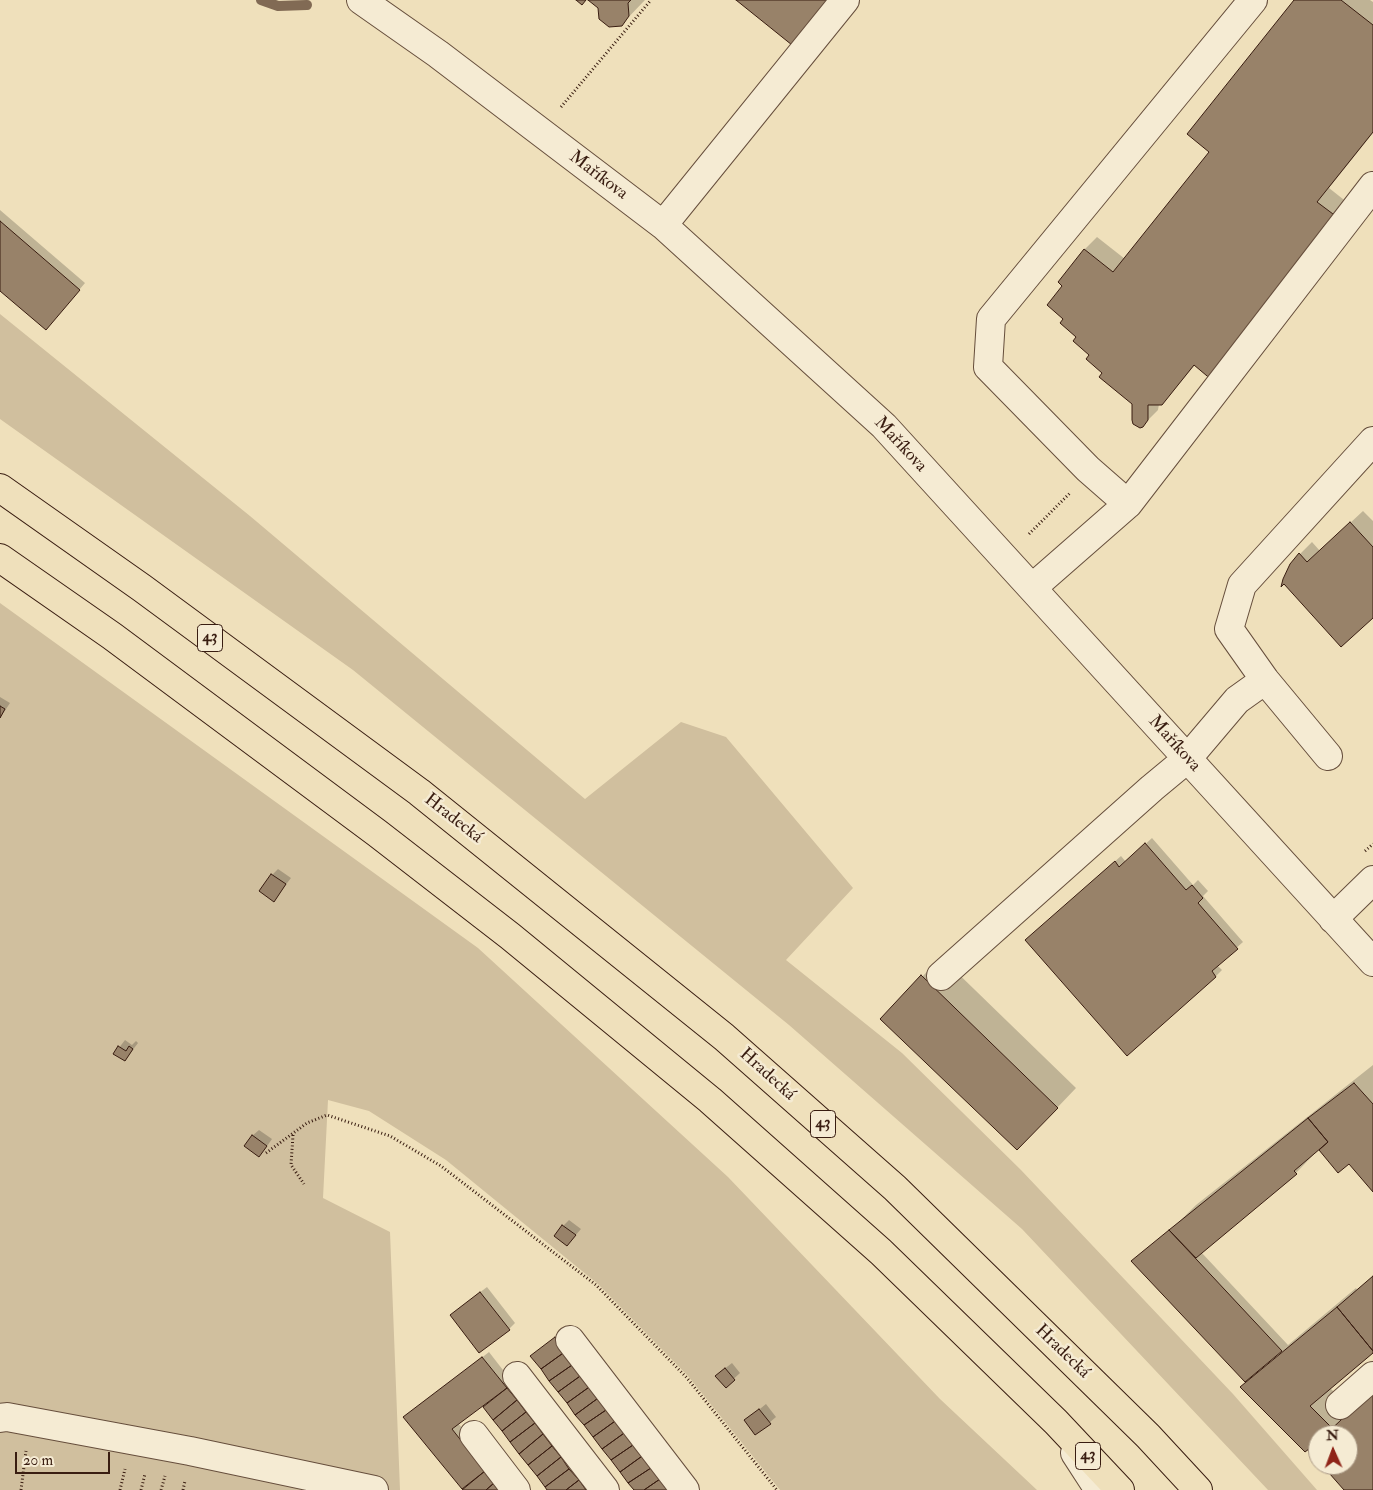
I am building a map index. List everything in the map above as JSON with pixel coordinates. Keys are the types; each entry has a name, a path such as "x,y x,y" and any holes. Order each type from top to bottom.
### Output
{"highway":[{"name":"Hradecká","path":"0,488 150,594 419,792 724,1037 895,1188 1148,1436 1198,1490"},
{"name":"43","path":"0,558 112,636 353,815 510,936 710,1100 881,1252 1056,1422 1120,1490"}],"street":[{"name":"Maříkova","path":"361,0 438,54 663,225 884,426 1373,962"},
{"path":"663,225 845,0"},
{"path":"1128,504 1092,472 988,367 991,319 1253,0"},
{"path":"1032,588 1128,504 1373,186"},
{"path":"1328,756 1265,680 1229,630 1242,585 1373,442"},
{"path":"941,976 1187,759 1237,700 1265,680"},
{"path":"1333,919 1373,880"},
{"path":"570,1340 685,1490"},
{"path":"518,1376 605,1490"},
{"path":"1340,1405 1373,1376"},
{"path":"0,1418 180,1450 374,1490"},
{"path":"1056,1422 1099,1490"},
{"path":"474,1435 516,1490"}],"path":[{"path":"562,107 651,0"},
{"path":"1029,534 1092,472"},
{"path":"266,1153 307,1123 327,1115 390,1136 441,1166 596,1285 687,1378 777,1490"},
{"path":"293,1135 290,1165 304,1184"},
{"path":"21,1490 26,1450"}],"shaded area":[{"path":"0,314 250,516 585,799 681,722 726,737 853,888 786,960 902,1053 1021,1170 1233,1394 1317,1490 1268,1490 1022,1229 789,1025 353,670 0,419"},
{"path":"0,603 478,948 728,1177 940,1399 1037,1490 780,1490 688,1376 598,1284 446,1160 369,1111 328,1100 323,1198 390,1232 400,1490 0,1490"}],"building":[{"path":"576,0 586,0 582,5"},
{"path":"588,0 631,0 628,3 629,16 622,26 609,27 599,19 598,8"},
{"path":"736,0 828,0 792,45"},
{"path":"1294,0 1341,0 1373,25 1373,132 1317,202 1341,220 1213,381 1194,365 1162,405 1148,405 1148,420 1140,428 1133,424 1132,404 1099,377 1102,373 1086,359 1089,355 1073,341 1076,337 1060,323 1063,319 1047,305 1062,286 1058,282 1084,249 1113,272 1209,152 1187,134"},
{"path":"0,221 80,290 46,330 0,291"},
{"path":"1350,522 1373,547 1373,618 1341,647 1284,584 1281,587 1290,564 1299,553 1307,562"},
{"path":"0,706 5,709 0,718"},
{"path":"1145,843 1186,890 1192,885 1203,898 1198,903 1238,949 1212,971 1216,977 1127,1056 1025,940 1115,861 1119,867"},
{"path":"271,874 286,884 274,902 259,891"},
{"path":"921,975 1058,1108 1017,1150 880,1019"},
{"path":"118,1046 126,1051 129,1046 133,1049 125,1061 113,1054"},
{"path":"1354,1083 1373,1104 1373,1192 1349,1164 1338,1173 1319,1150 1328,1142 1308,1118"},
{"path":"1308,1118 1328,1142 1294,1171 1297,1174 1196,1258 1169,1230"},
{"path":"252,1135 267,1146 259,1157 244,1146"},
{"path":"562,1225 576,1235 567,1246 554,1236"},
{"path":"1169,1230 1282,1351 1245,1382 1131,1261"},
{"path":"1373,1276 1373,1351 1337,1307"},
{"path":"480,1292 510,1330 479,1353 450,1315"},
{"path":"1337,1307 1373,1351 1373,1353 1310,1406 1329,1425 1308,1425 1308,1450 1305,1452 1240,1387"},
{"path":"555,1337 566,1351 541,1369 530,1356"},
{"path":"566,1351 575,1363 549,1381 541,1369"},
{"path":"482,1357 507,1388 452,1429 485,1471 462,1489 403,1417"},
{"path":"575,1363 583,1374 558,1392 549,1381"},
{"path":"725,1368 735,1380 726,1388 715,1376"},
{"path":"583,1374 592,1385 567,1403 558,1392"},
{"path":"592,1385 601,1396 575,1415 567,1403"},
{"path":"507,1388 517,1400 493,1420 483,1407"},
{"path":"1373,1390 1373,1490 1344,1490 1331,1475 1358,1475 1358,1425 1336,1425"},
{"path":"601,1396 609,1408 584,1425 575,1415"},
{"path":"517,1400 526,1412 502,1431 493,1420"},
{"path":"609,1408 618,1419 593,1437 584,1425"},
{"path":"759,1409 771,1424 755,1435 744,1420"},
{"path":"526,1412 535,1423 510,1442 502,1431"},
{"path":"618,1419 627,1431 602,1449 593,1437"},
{"path":"535,1423 543,1434 519,1454 510,1442"},
{"path":"627,1431 636,1443 611,1460 602,1449"},
{"path":"543,1434 552,1446 528,1465 519,1454"},
{"path":"636,1443 645,1454 620,1472 611,1460"},
{"path":"552,1446 561,1457 537,1476 528,1465"},
{"path":"645,1454 654,1466 628,1483 620,1472"},
{"path":"561,1457 569,1469 545,1487 537,1476"},
{"path":"654,1466 663,1477 644,1490 634,1490 628,1483"},
{"path":"569,1469 579,1480 566,1490 547,1490 545,1487"},
{"path":"485,1471 494,1483 486,1490 462,1490"},
{"path":"663,1477 669,1490 644,1490"},
{"path":"579,1480 586,1490 566,1490"},
{"path":"494,1483 499,1490 486,1490"}],"waterway":[{"path":"261,0 278,6 307,5"}]}
